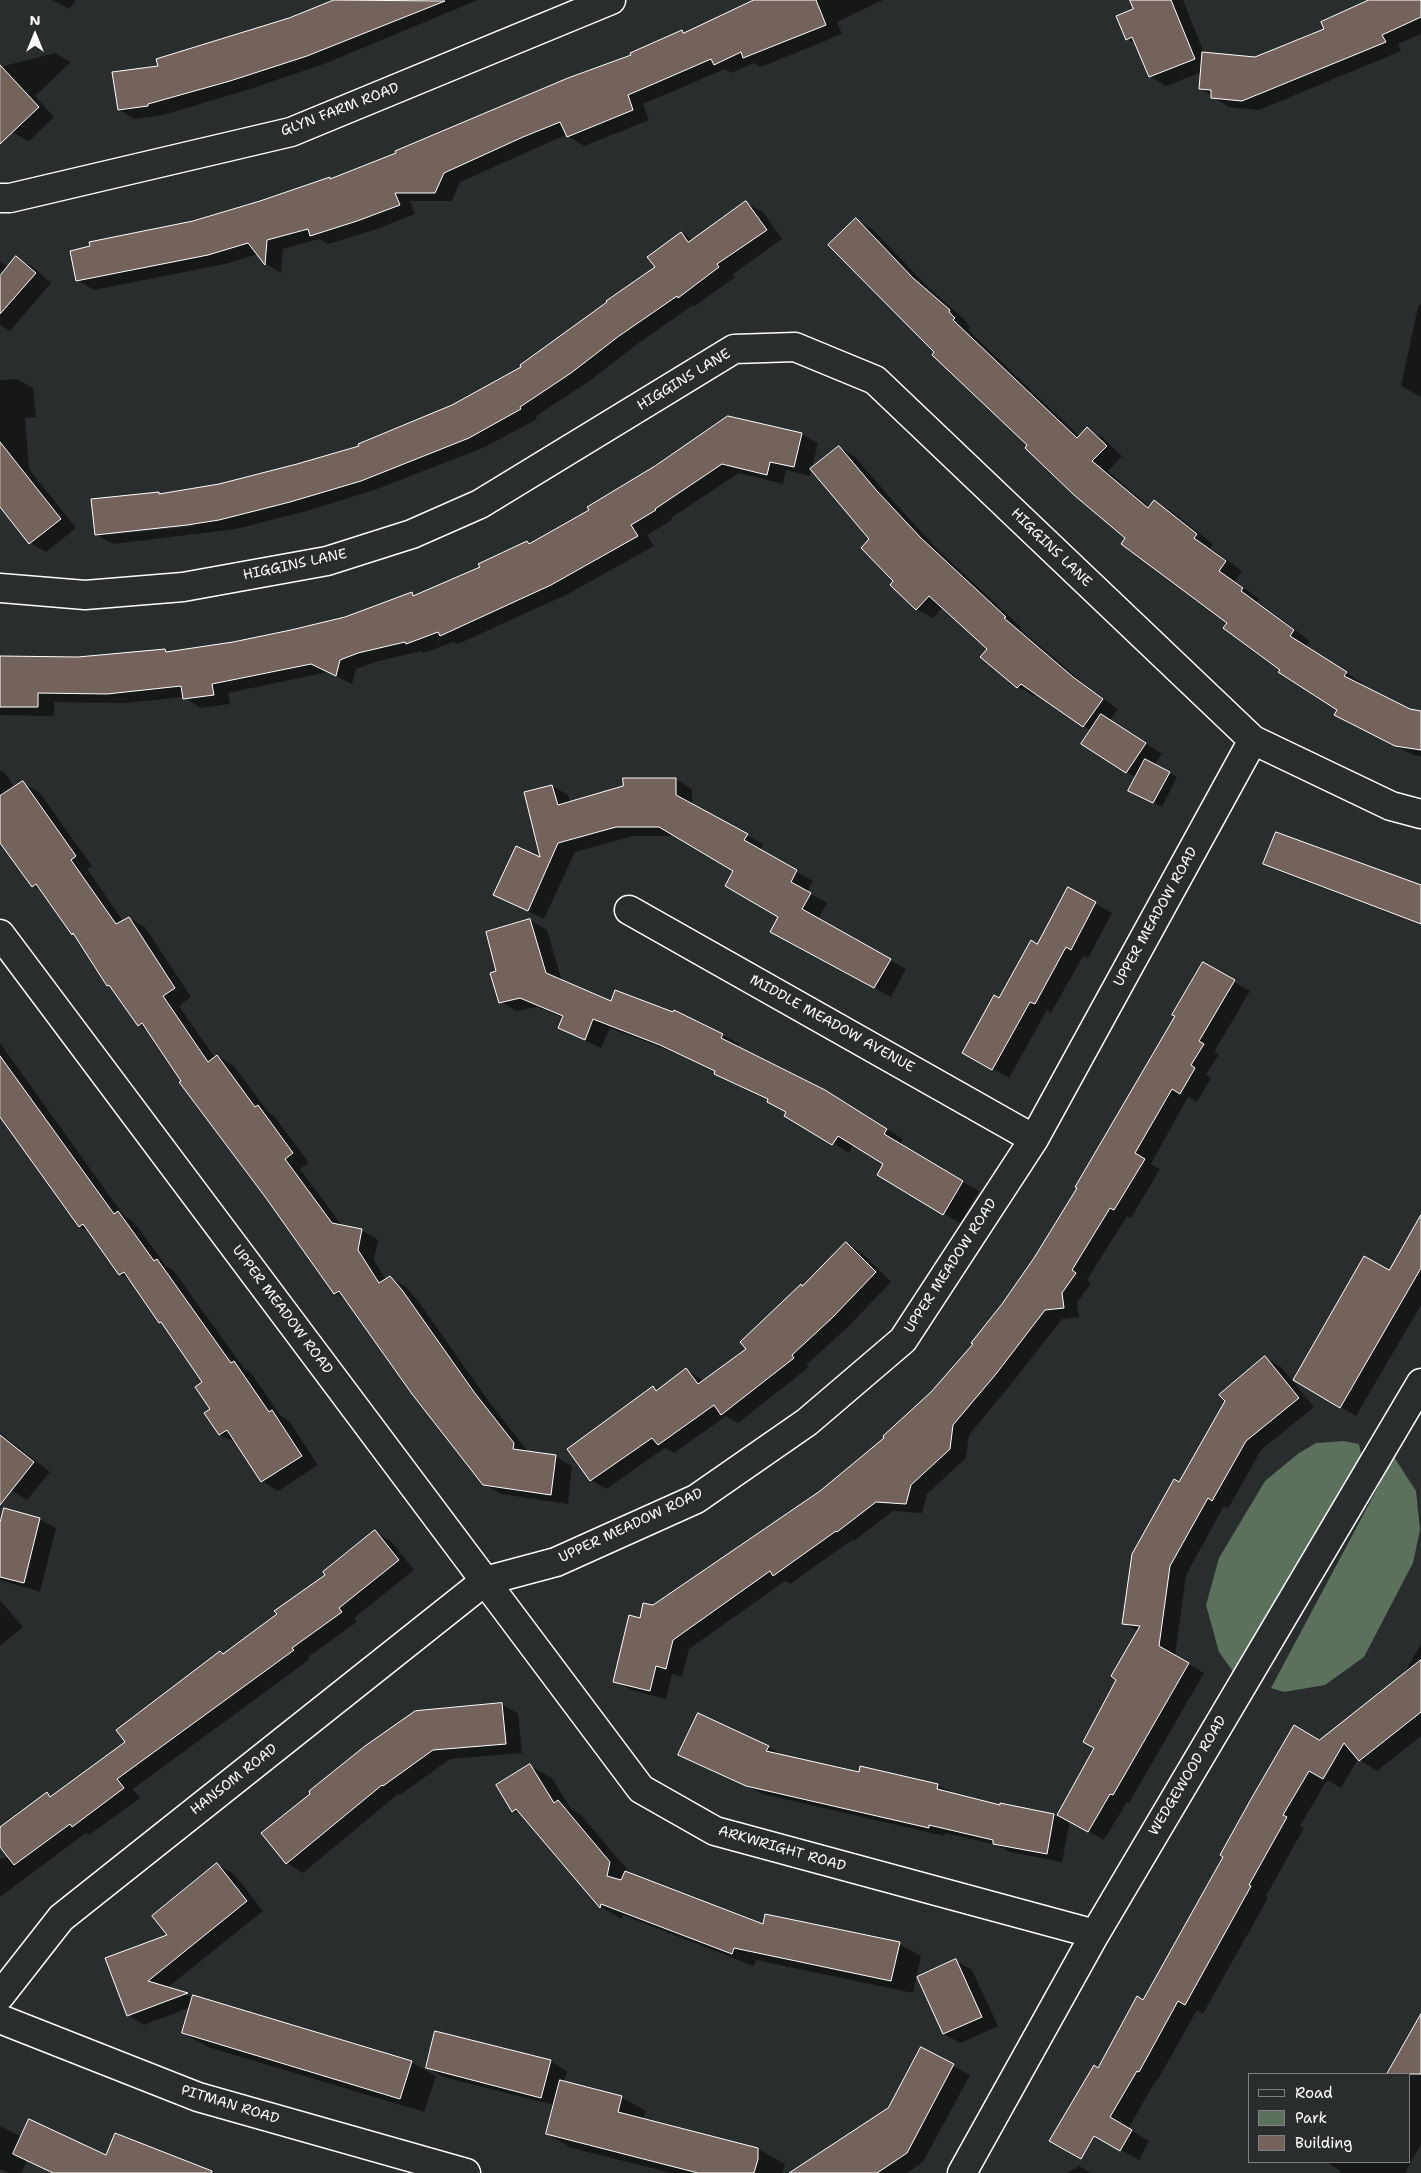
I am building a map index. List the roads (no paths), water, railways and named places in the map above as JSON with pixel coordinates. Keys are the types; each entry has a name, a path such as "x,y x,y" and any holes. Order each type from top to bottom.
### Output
{"street":[{"name":"GLYN FARM ROAD","path":"0,198 10,198 291,132 610,0"},
{"name":"HIGGINS LANE","path":"0,588 85,595 183,587 327,561 412,534 480,504 734,349 795,347 875,380 1253,740 1390,806 1421,814"},
{"name":"UPPER MEADOW ROAD","path":"0,934 485,1581 556,1562 696,1499 807,1422 903,1340 1034,1139 1253,740"},
{"name":"MIDDLE MEADOW AVENUE","path":"629,910 1034,1139"},
{"name":"WEDGEWOOD ROAD","path":"962,2173 1095,1934 1421,1383"},
{"name":"ARKWRIGHT ROAD","path":"485,1581 641,1789 715,1831 1095,1934"},
{"name":"HANSOM ROAD","path":"0,1996 61,1918 485,1581"},
{"name":"PITMAN ROAD","path":"0,2019 198,2097 463,2173"}]}
